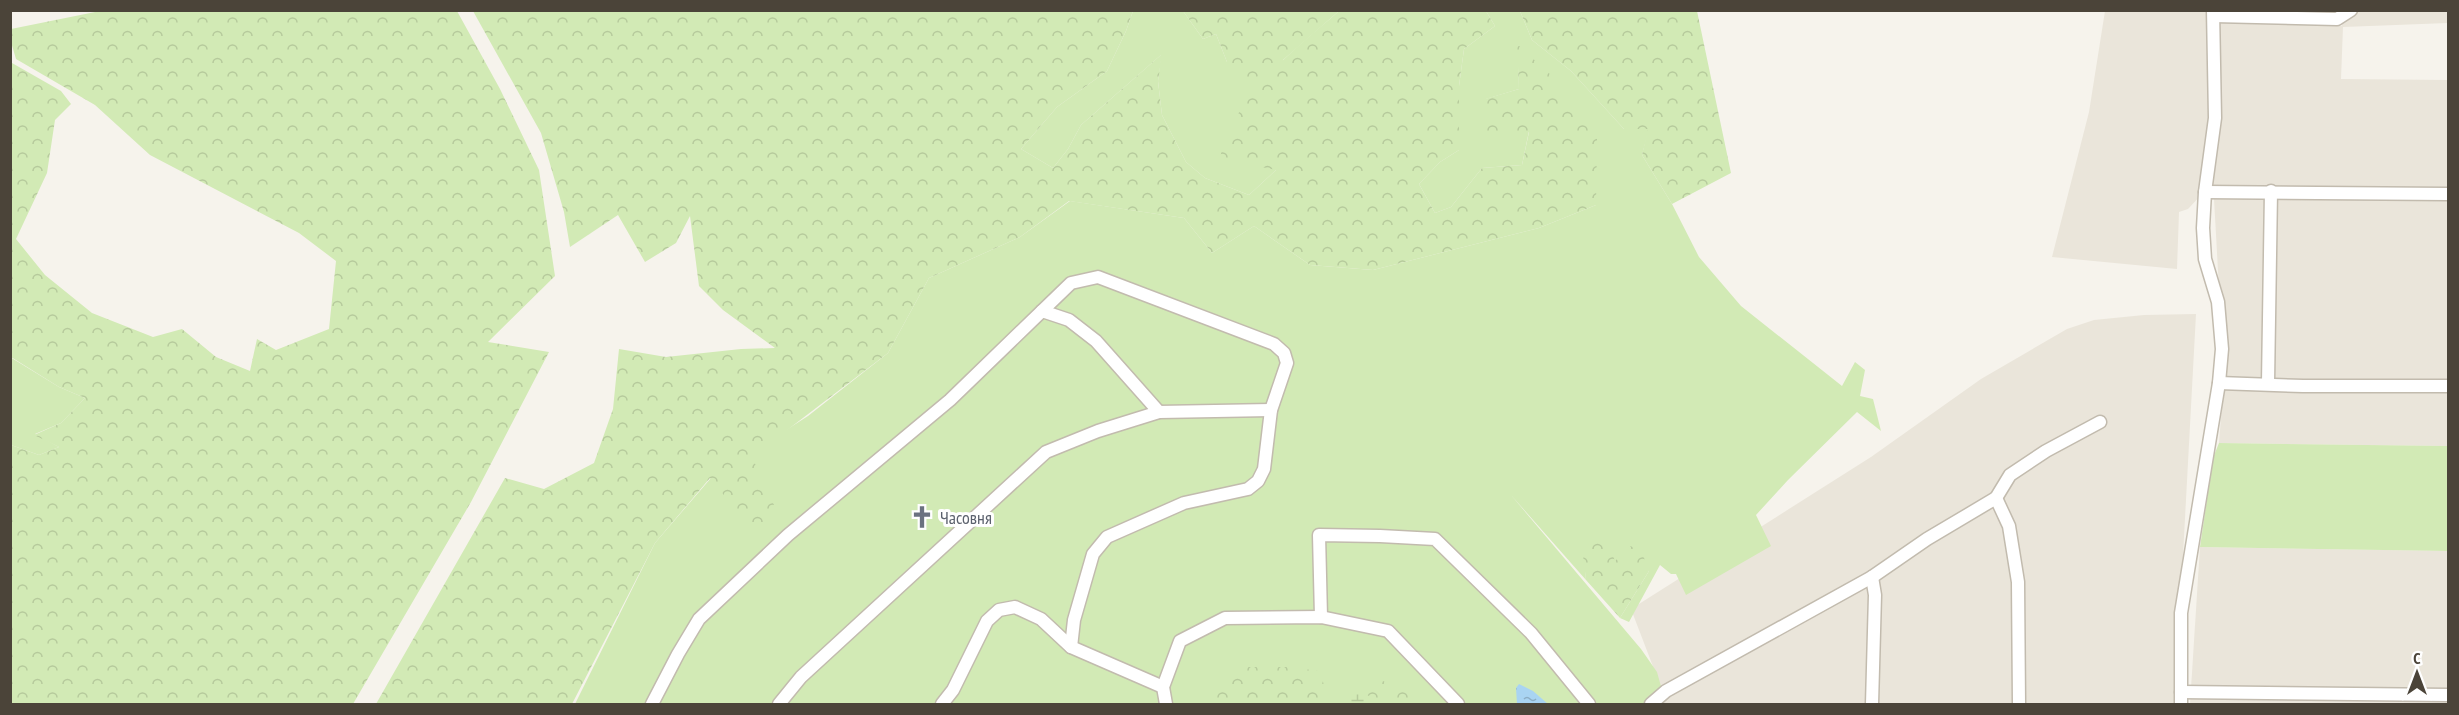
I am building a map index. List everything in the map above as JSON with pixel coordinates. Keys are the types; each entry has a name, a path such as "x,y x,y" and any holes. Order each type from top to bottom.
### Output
{"street":[{"path":"2350,10 2337,19 2213,13 2215,118 2205,192 2203,228 2205,259 2218,302 2222,349 2181,613 2181,698 2448,695"},
{"path":"2268,383 2271,191"},
{"path":"2205,192 2448,194"},
{"path":"652,705 699,619 788,535 950,400 1071,284 1098,277 1274,344 1284,353 1287,363 1271,410 1264,469 1258,481 1248,489 1184,503 1107,537 1093,554 1074,620 1071,647"},
{"path":"1042,311 1069,320 1096,341 1159,412"},
{"path":"2218,383 2303,386 2448,386"},
{"path":"779,705 801,677 1046,452 1098,431 1159,412 1271,410"},
{"path":"1652,705 1666,691 1872,577 1927,539 1996,498 2010,475 2046,451 2100,422"},
{"path":"1996,498 2009,526 2018,582 2019,705"},
{"path":"1321,617 1319,535 1435,539 1531,633 1589,705"},
{"path":"1872,577 1875,595 1872,705"},
{"path":"942,705 953,690 987,621 999,610 1014,607 1041,619 1071,647 1162,687"},
{"path":"1166,705 1162,687 1180,641 1225,618 1321,617 1388,631 1458,705"}],"shaded area":[{"path":"2105,11 2209,11 2218,63 2219,22 2342,26 2337,11 2448,11 2448,23 2343,27 2341,79 2448,80 2448,446 2219,443 2224,378 2213,181 2215,122 2203,193 2188,209 2179,212 2177,269 2052,257 2089,112"},
{"path":"2196,314 2175,704 1654,704 1662,690 1631,609 1871,457 1981,379 2067,329 2094,320 2144,315"},
{"path":"2200,547 2448,551 2448,704 2190,704"}],"green space":[{"path":"105,10 457,11 500,89 539,170 555,276 488,342 549,352 471,502 353,704 11,704 11,445 39,455 59,447 34,435 61,423 85,398 59,387 11,357 12,63 61,91 71,104 55,120 47,173 16,239 45,275 92,313 153,337 182,329 216,357 250,371 257,339 276,350 329,329 336,261 299,233 150,155 95,105 16,59 11,42 11,29"},
{"path":"473,11 1133,11 1107,71 1057,107 1021,149 1053,168 1068,149 1081,125 1162,54 1158,81 1162,115 1186,162 1205,178 1249,195 1276,170 1220,158 1227,135 1238,114 1267,76 1339,11 1486,11 1495,26 1464,49 1459,86 1459,150 1440,162 1419,184 1435,213 1451,207 1482,168 1522,165 1529,132 1487,138 1485,99 1519,89 1517,44 1552,76 1597,139 1596,205 1539,228 1373,270 1310,265 1254,226 1212,253 1184,218 1069,201 1020,237 929,278 888,353 752,457 774,505 758,537 710,478 655,543 572,704 376,704 505,478 544,489 594,463 613,409 619,349 666,357 741,349 775,348 723,310 699,286 690,216 676,243 645,262 618,215 570,247 564,212 541,133"},
{"path":"1133,11 1183,11 1203,39 1216,34 1227,62 1332,11 1339,11 1283,60 1276,170 1249,195 1205,178 1186,162 1162,115 1158,81 1161,55 1081,125 1068,149 1053,168 1021,149 1057,107 1107,71"},
{"path":"1183,11 1332,11 1248,85 1227,62 1216,34 1203,39"},
{"path":"1486,11 1520,11 1532,40 1571,71 1624,129 1649,129 1642,155 1672,204 1699,257 1741,306 1842,386 1855,362 1865,370 1860,396 1873,399 1881,431 1857,412 1756,515 1771,546 1686,595 1676,574 1671,574 1660,565 1629,622 1620,618 1649,571 1615,561 1585,569 1586,580 1511,495 1641,649 1657,672 1662,690 1643,704 575,704 655,543 711,478 808,416 888,353 929,278 1020,237 1070,201 1184,218 1212,253 1254,226 1310,265 1373,270 1539,228 1596,205 1518,45 1519,89 1486,99 1529,131 1522,165 1482,168 1451,207 1435,213 1419,184 1440,162 1459,150 1459,86 1464,49 1495,26"},
{"path":"1520,11 1697,11 1731,173 1672,204 1642,155 1648,129 1624,129 1571,71 1532,40"},
{"path":"10,357 59,387 85,398 61,423 35,434 59,447 39,455 11,445"},
{"path":"2219,443 2448,446 2448,551 2200,547 2213,458"},
{"path":"1604,532 1615,561 1630,546 1641,550 1649,571 1620,618 1586,580 1583,555 1591,533"},
{"path":"1232,667 1290,667 1318,671 1331,700 1328,704 1200,704 1204,693"},
{"path":"1379,679 1421,700 1422,704 1386,704 1358,691 1367,682"},
{"path":"1358,691 1386,704 1352,703 1335,698"}],"water":[{"path":"1519,684 1533,691 1548,704 1517,704 1516,688"}],"place":[{"name":"Часовня","path":"922,517"}]}
